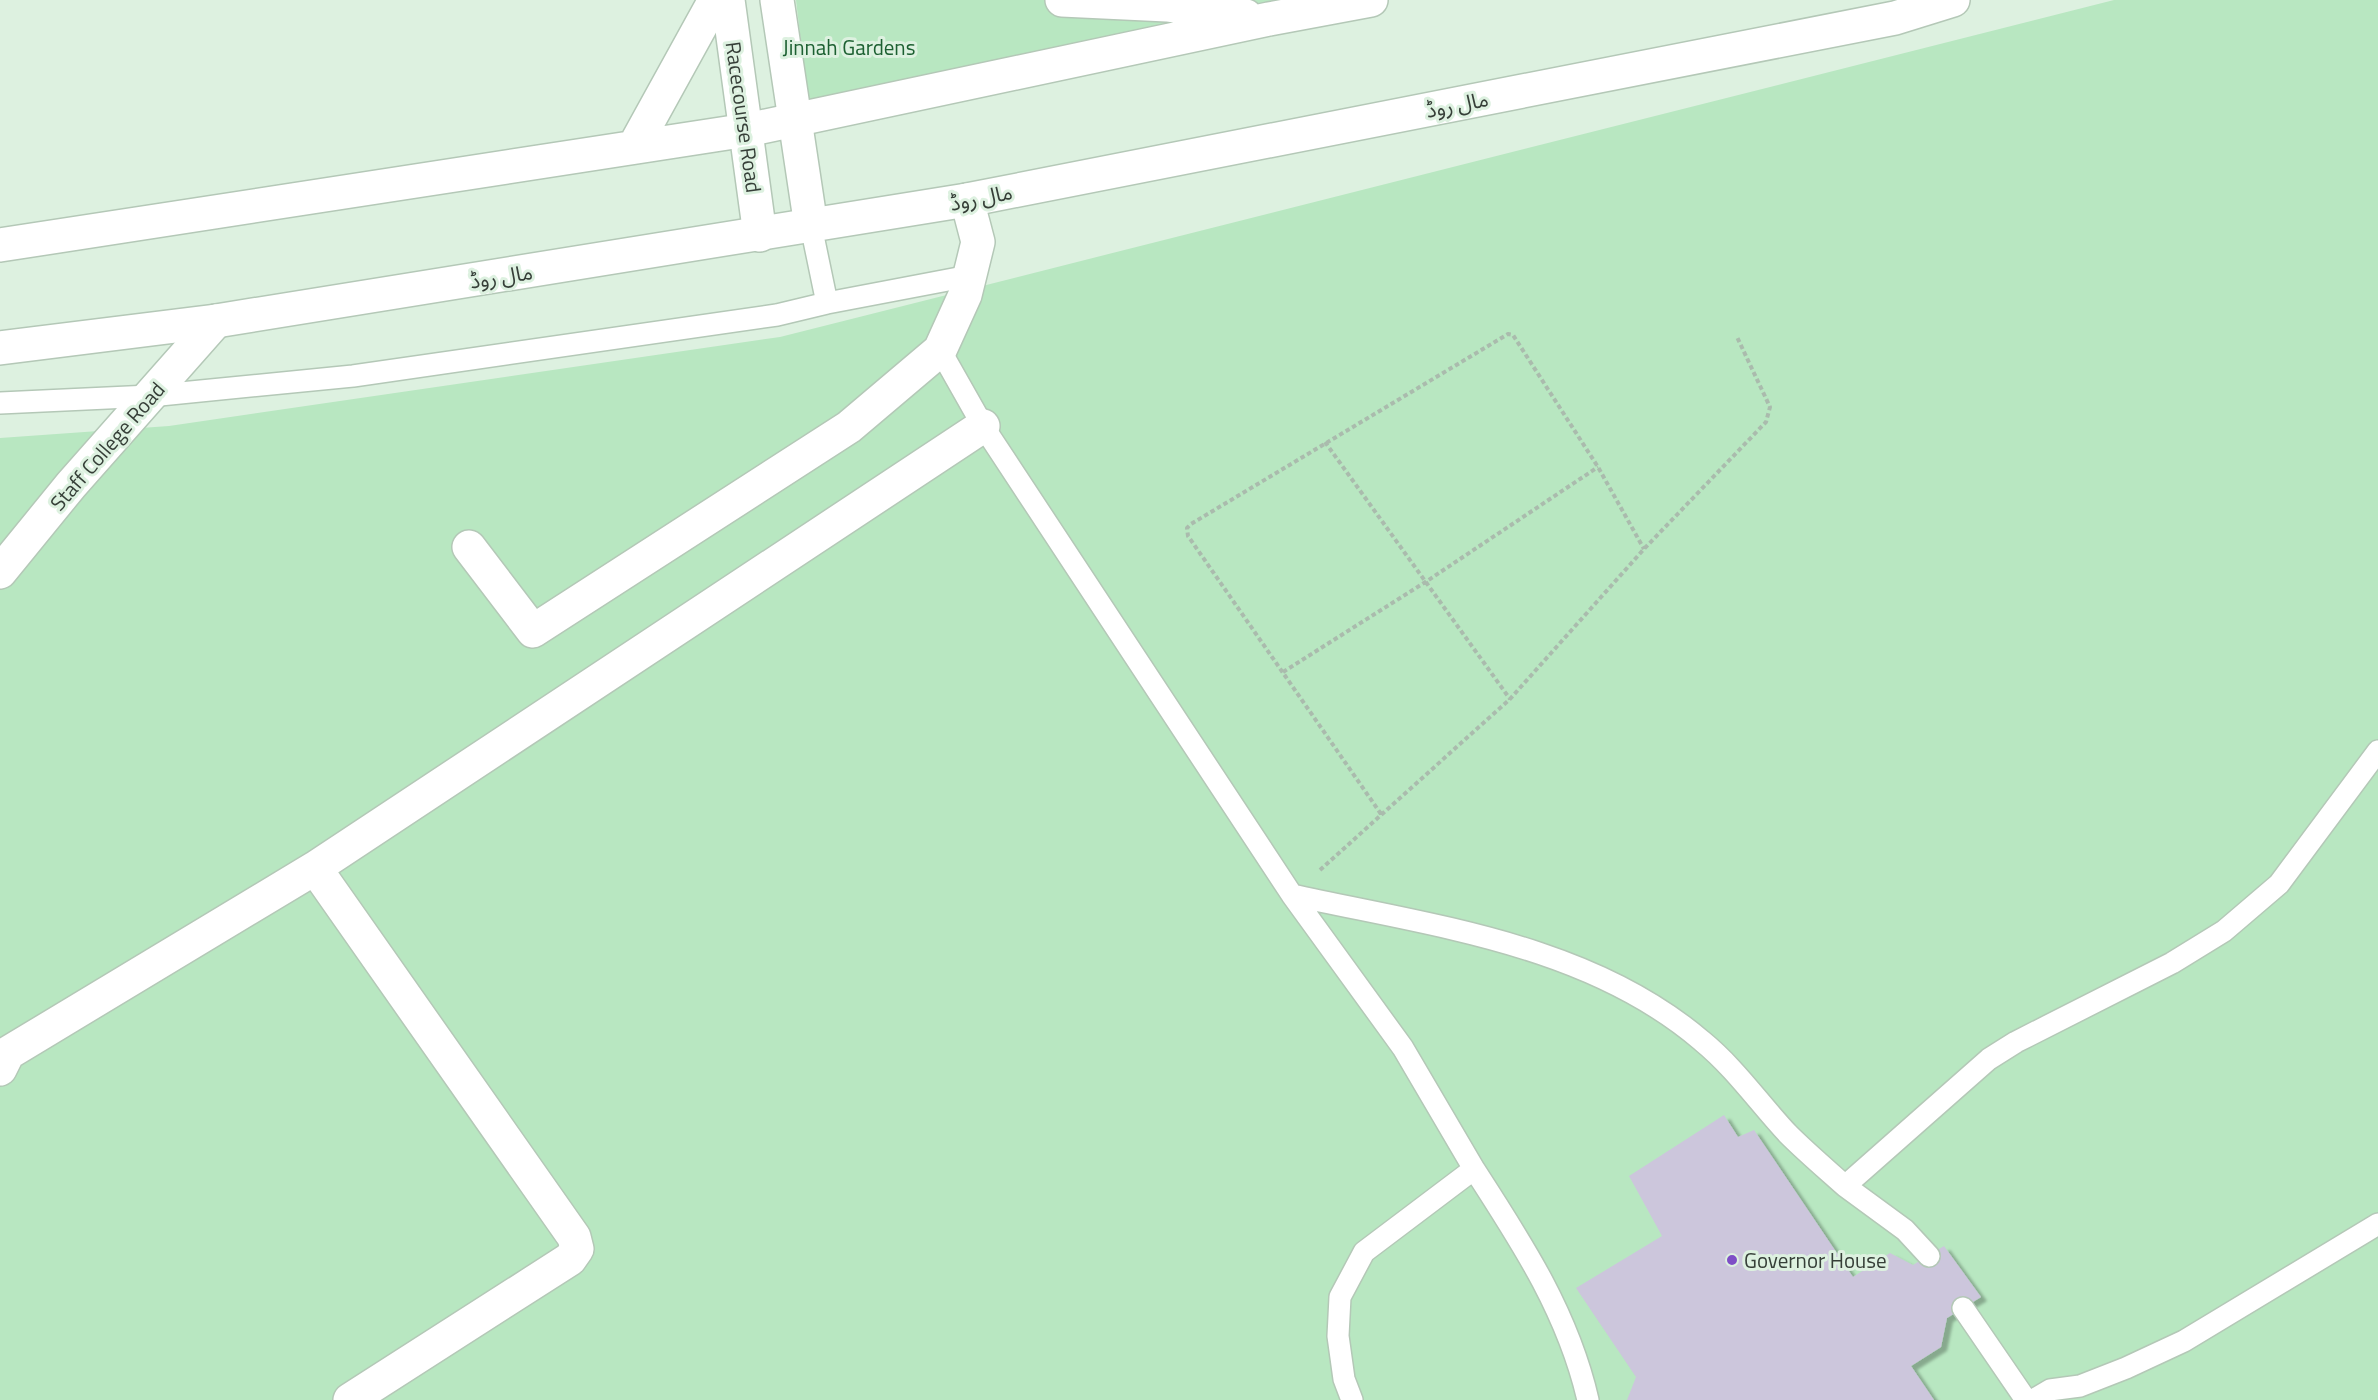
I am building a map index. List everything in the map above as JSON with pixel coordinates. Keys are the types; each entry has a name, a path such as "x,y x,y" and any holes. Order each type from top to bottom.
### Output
{"main road":[{"path":"634,147 715,0"},
{"name":"Racecourse Road","path":"728,0 760,235"},
{"path":"777,0 811,226"},
{"path":"1062,0 1167,5 1269,19"},
{"path":"0,245 747,130 793,118 1371,0"},
{"name":"مال روڈ","path":"0,348 216,321 967,200 1895,18 1953,0"},
{"path":"469,547 533,631 849,427 940,350 965,295 978,242 967,200"},
{"name":"Staff College Road","path":"0,572 71,485 216,321"},
{"path":"0,1069 8,1053 315,868 983,426"},
{"path":"315,868 574,1237 576,1249 570,1258 350,1400"}],"lane":[{"path":"811,226 827,303"},
{"path":"0,404 150,396 353,376 777,315 827,303 969,276"},
{"path":"940,350 983,426 1292,895 1403,1048 1474,1169 1542,1276 1582,1373 1588,1400"},
{"path":"1845,1186 1989,1059 2025,1038 2172,963 2224,931 2279,884 2378,751"},
{"path":"1292,895 1544,953 1651,1002 1702,1041 1742,1078 1788,1133 1845,1186 1905,1230 1929,1256"},
{"path":"1352,1400 1344,1379 1338,1336 1340,1297 1364,1252 1474,1169"},
{"path":"2033,1400 2050,1390 2089,1382 2184,1341 2378,1224"},
{"path":"1963,1308 2026,1400"}],"path":[{"path":"1381,814 1188,536 1187,528 1508,334 1513,335 1598,467 1644,549"},
{"path":"1292,895 1510,699 1644,549 1766,422 1770,407 1737,337"},
{"path":"1326,442 1510,699"},
{"path":"1283,672 1427,581 1598,467"}],"green space":[{"name":"Jinnah Gardens","path":"796,0 1322,0 808,102"},
{"name":"Governor House","path":"2114,0 2378,0 2378,1400 0,1400 0,438 169,426 780,337"}],"building":[{"name":"Governor House","path":"1724,1115 1738,1137 1754,1130 1853,1277 1890,1253 1913,1265 1944,1246 1981,1297 1947,1318 1941,1347 1911,1366 1934,1400 1627,1400 1636,1377 1576,1288 1662,1236 1629,1176"}],"place":[{"name":"Governor House","path":"1732,1260"}]}
